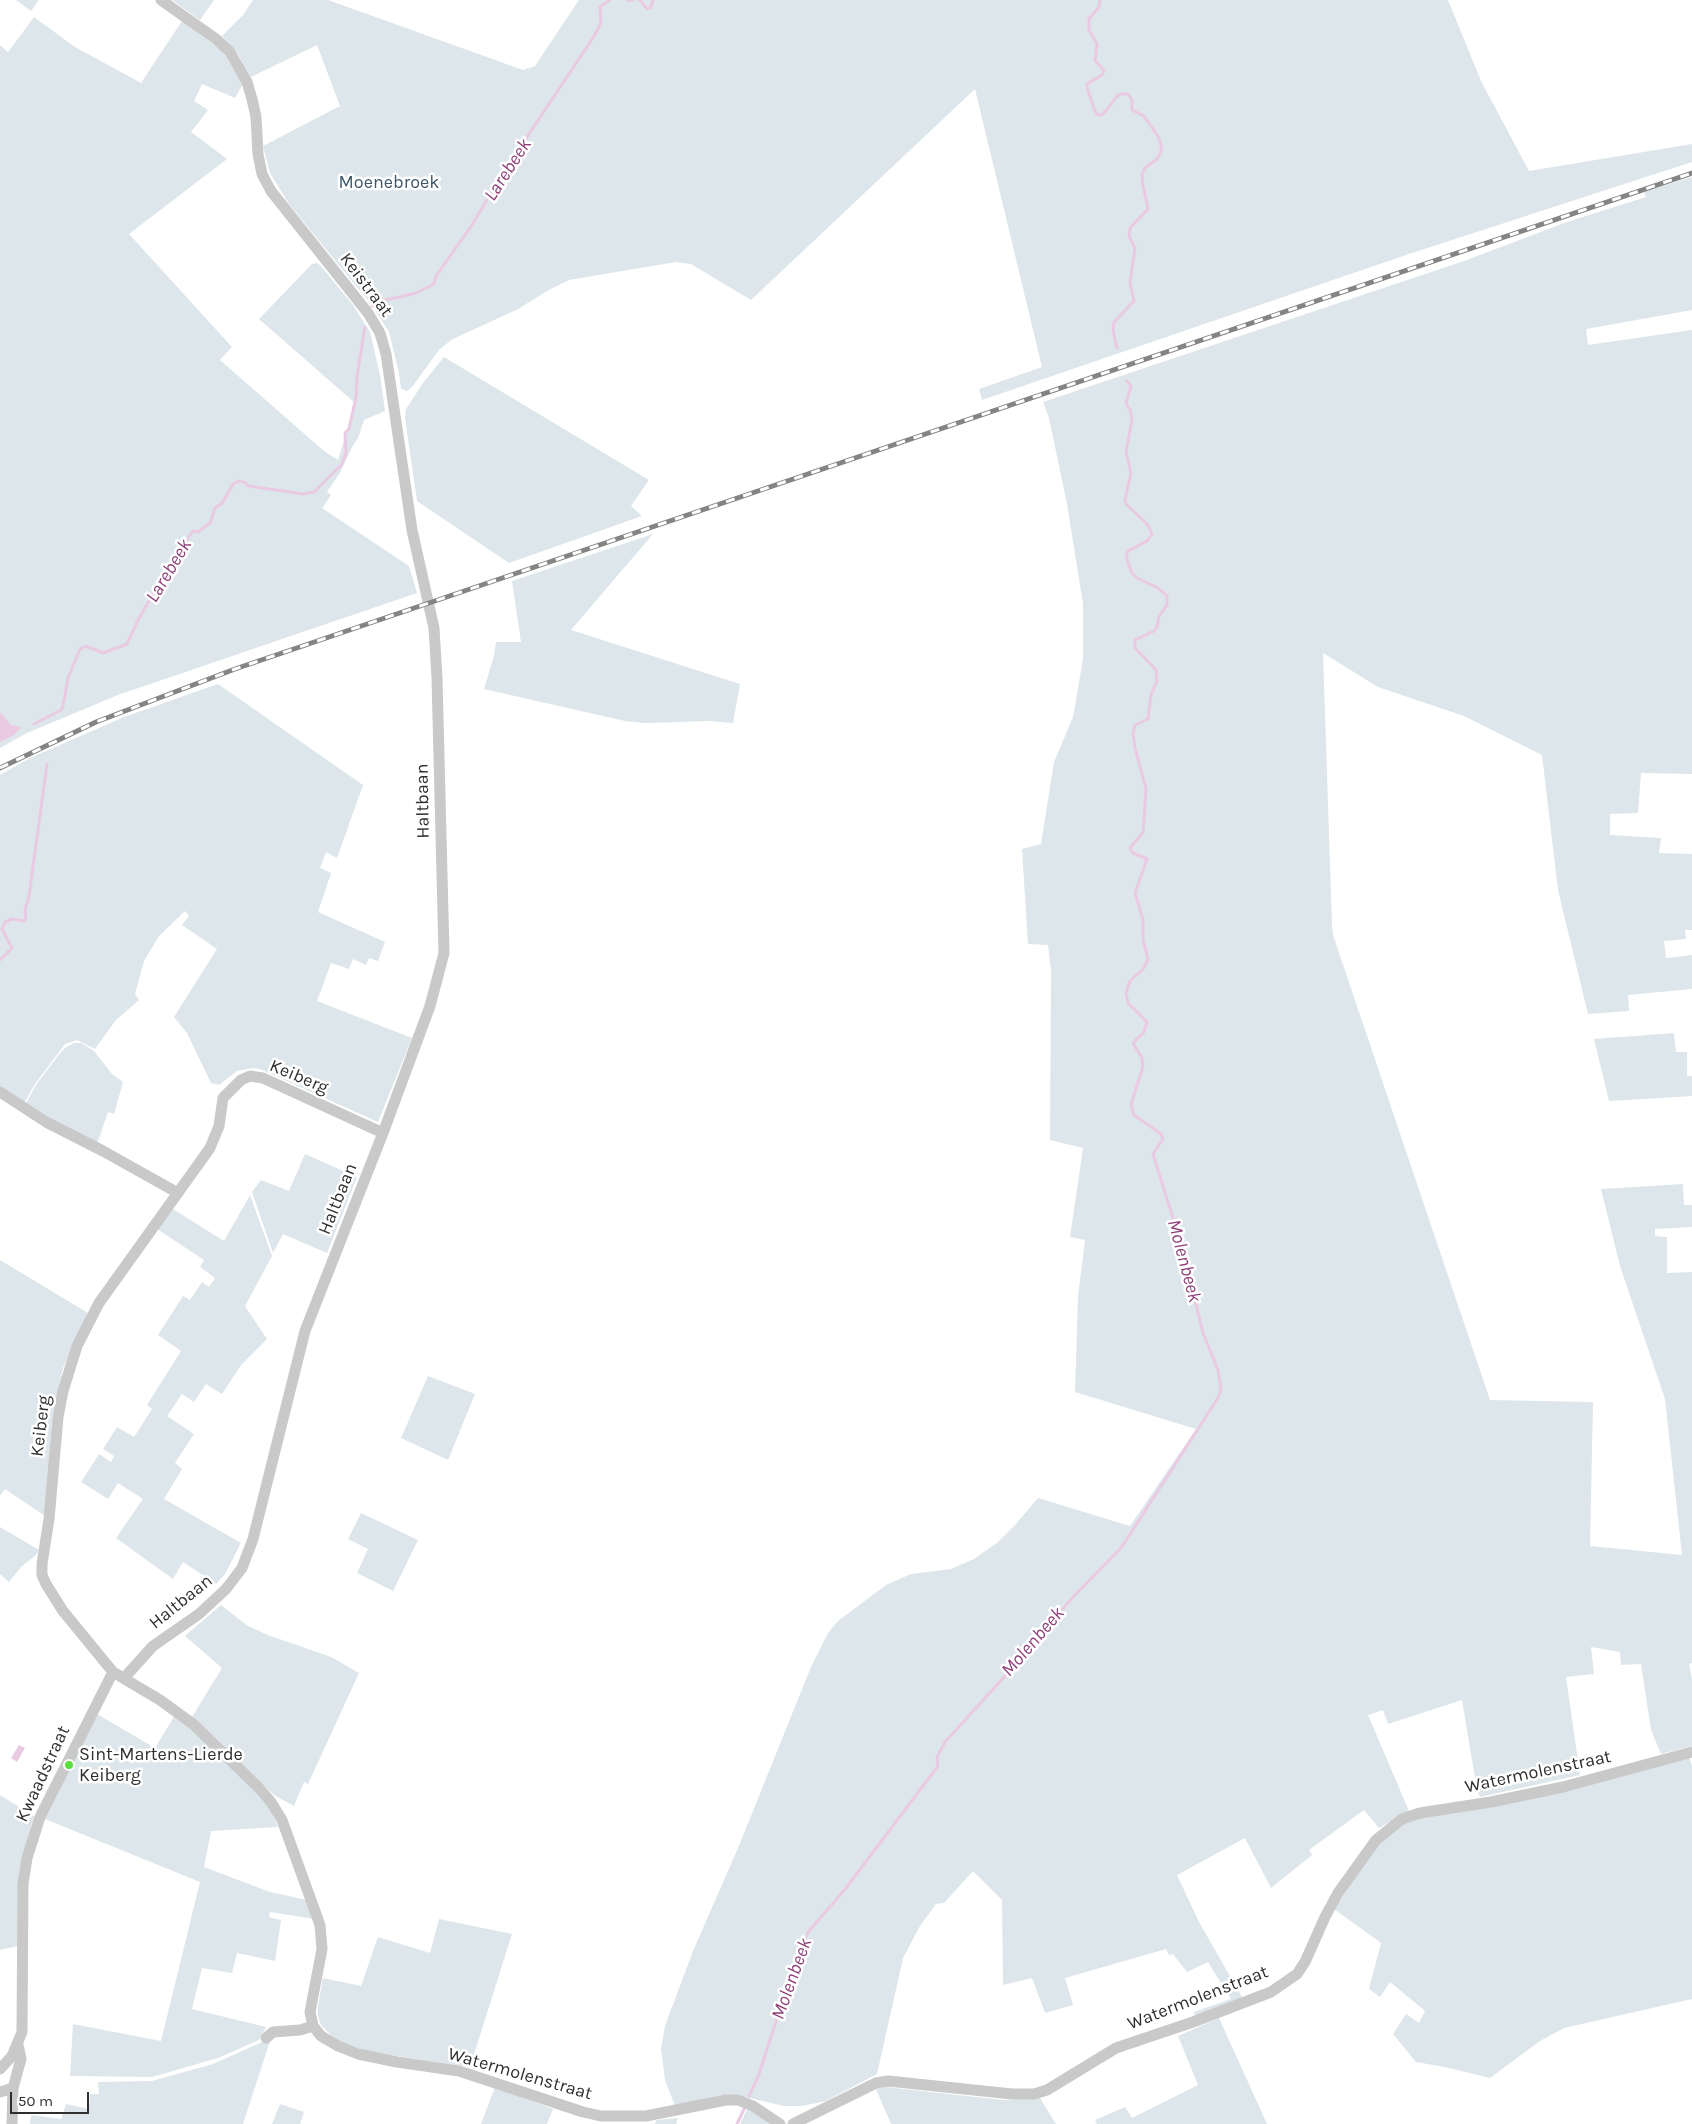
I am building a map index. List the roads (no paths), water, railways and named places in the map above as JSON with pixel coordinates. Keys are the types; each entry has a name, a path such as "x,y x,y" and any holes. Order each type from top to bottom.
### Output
{"street":[{"name":"Keistraat","path":"161,0 216,39 229,51 247,82 256,117 260,167 271,192 368,313 380,334 386,354 414,544 432,614 437,678"},
{"name":"Haltbaan","path":"124,1678 153,1646 199,1614 220,1595 242,1568 254,1539 304,1331 383,1133 430,1006 444,953 437,678"},
{"name":"Keiberg","path":"113,1672 63,1611 42,1575 58,1417 69,1368 91,1316 210,1148 216,1137 223,1098 240,1080 250,1076 263,1078 383,1133"},
{"path":"0,1092 46,1122 178,1193"},
{"path":"113,1672 160,1700 193,1724 259,1788 282,1820 320,1925 322,1950 310,2012 313,2026 300,2030 273,2032 266,2038"},
{"name":"Kwaadstraat","path":"0,2069 12,2056 18,2045 24,2018 24,1884 27,1858 40,1816 113,1672"},
{"name":"Watermolenstraat","path":"793,2124 876,2083 888,2081 1012,2094 1034,2094 1047,2090 1116,2048 1193,2022 1271,1992 1292,1978 1305,1962 1338,1893 1376,1840 1402,1819 1420,1813 1491,1802 1563,1787 1692,1752"},
{"name":"Watermolenstraat","path":"313,2026 321,2036 338,2046 358,2054 459,2071 583,2112 601,2116 646,2116 726,2100 738,2100 754,2106 780,2124"},
{"name":"Kwaadstraat","path":"12,2124 13,2088 21,2059 18,2045"},
{"path":"0,2092 13,2088"}],"waterway":[{"name":"Larebeek","path":"372,306 378,302 416,293 434,284 436,276 472,225 494,188 508,170 529,134 593,38 601,23 600,7 610,0"},
{"name":"Larebeek","path":"627,0 634,0"},
{"name":"Larebeek","path":"640,0 647,9 651,7 653,0"},
{"path":"1100,0 1099,7 1089,19 1089,30 1097,44 1095,60 1104,71 1102,75 1087,84 1096,114 1101,115 1106,111 1116,97 1121,94 1128,94 1132,100 1132,110 1144,116 1159,138 1162,150 1157,159 1145,168 1142,174 1148,209 1130,228 1129,236 1135,248 1130,283 1134,301 1114,322 1113,330 1117,348"},
{"name":"Larebeek","path":"34,724 61,710 68,678 80,649 86,646 103,653 127,644 138,620 173,560 193,531 198,532 210,523 215,508 223,502 233,484 239,481 246,483 248,486 303,494 314,492 342,464 346,453 345,433 349,429 356,397 357,376 365,327"},
{"name":"Molenbeek","path":"1127,381 1131,386 1126,403 1128,407"},
{"name":"Molenbeek","path":"749,2096 758,2077 799,1951 809,1931 846,1888 938,1766 937,1757 945,1742 1057,1619 1060,1612 1073,1597 1121,1548 1218,1398 1221,1390 1218,1370 1203,1333 1181,1244 1153,1154 1163,1139 1161,1134 1134,1115 1131,1105 1143,1066 1142,1058 1133,1043 1144,1032 1147,1022 1128,1003 1126,993 1130,981 1144,968 1148,959 1143,940 1143,920 1135,893 1147,859 1133,853 1130,848 1143,832 1146,789 1133,733 1135,725 1148,719 1151,695 1157,681 1156,670 1135,648 1135,640 1154,631 1157,627 1159,616 1167,605 1167,596 1158,588 1137,578 1132,573 1126,557 1128,551 1147,541 1152,534 1148,525 1126,504 1125,499 1131,473 1126,452 1132,419 1130,409"},
{"name":"Larebeek","path":"0,960 12,948 2,929 5,922 12,919 24,921 26,918 25,910 29,896 47,764"},
{"name":"Molenbeek","path":"737,2124 744,2109"}],"railway":[{"path":"0,768 96,722 235,669 1692,173"}],"place":[{"name":"Sint-Martens-Lierde Keiberg","path":"69,1765"}],"park label":[{"name":"Moenebroek","path":"389,183"}]}
